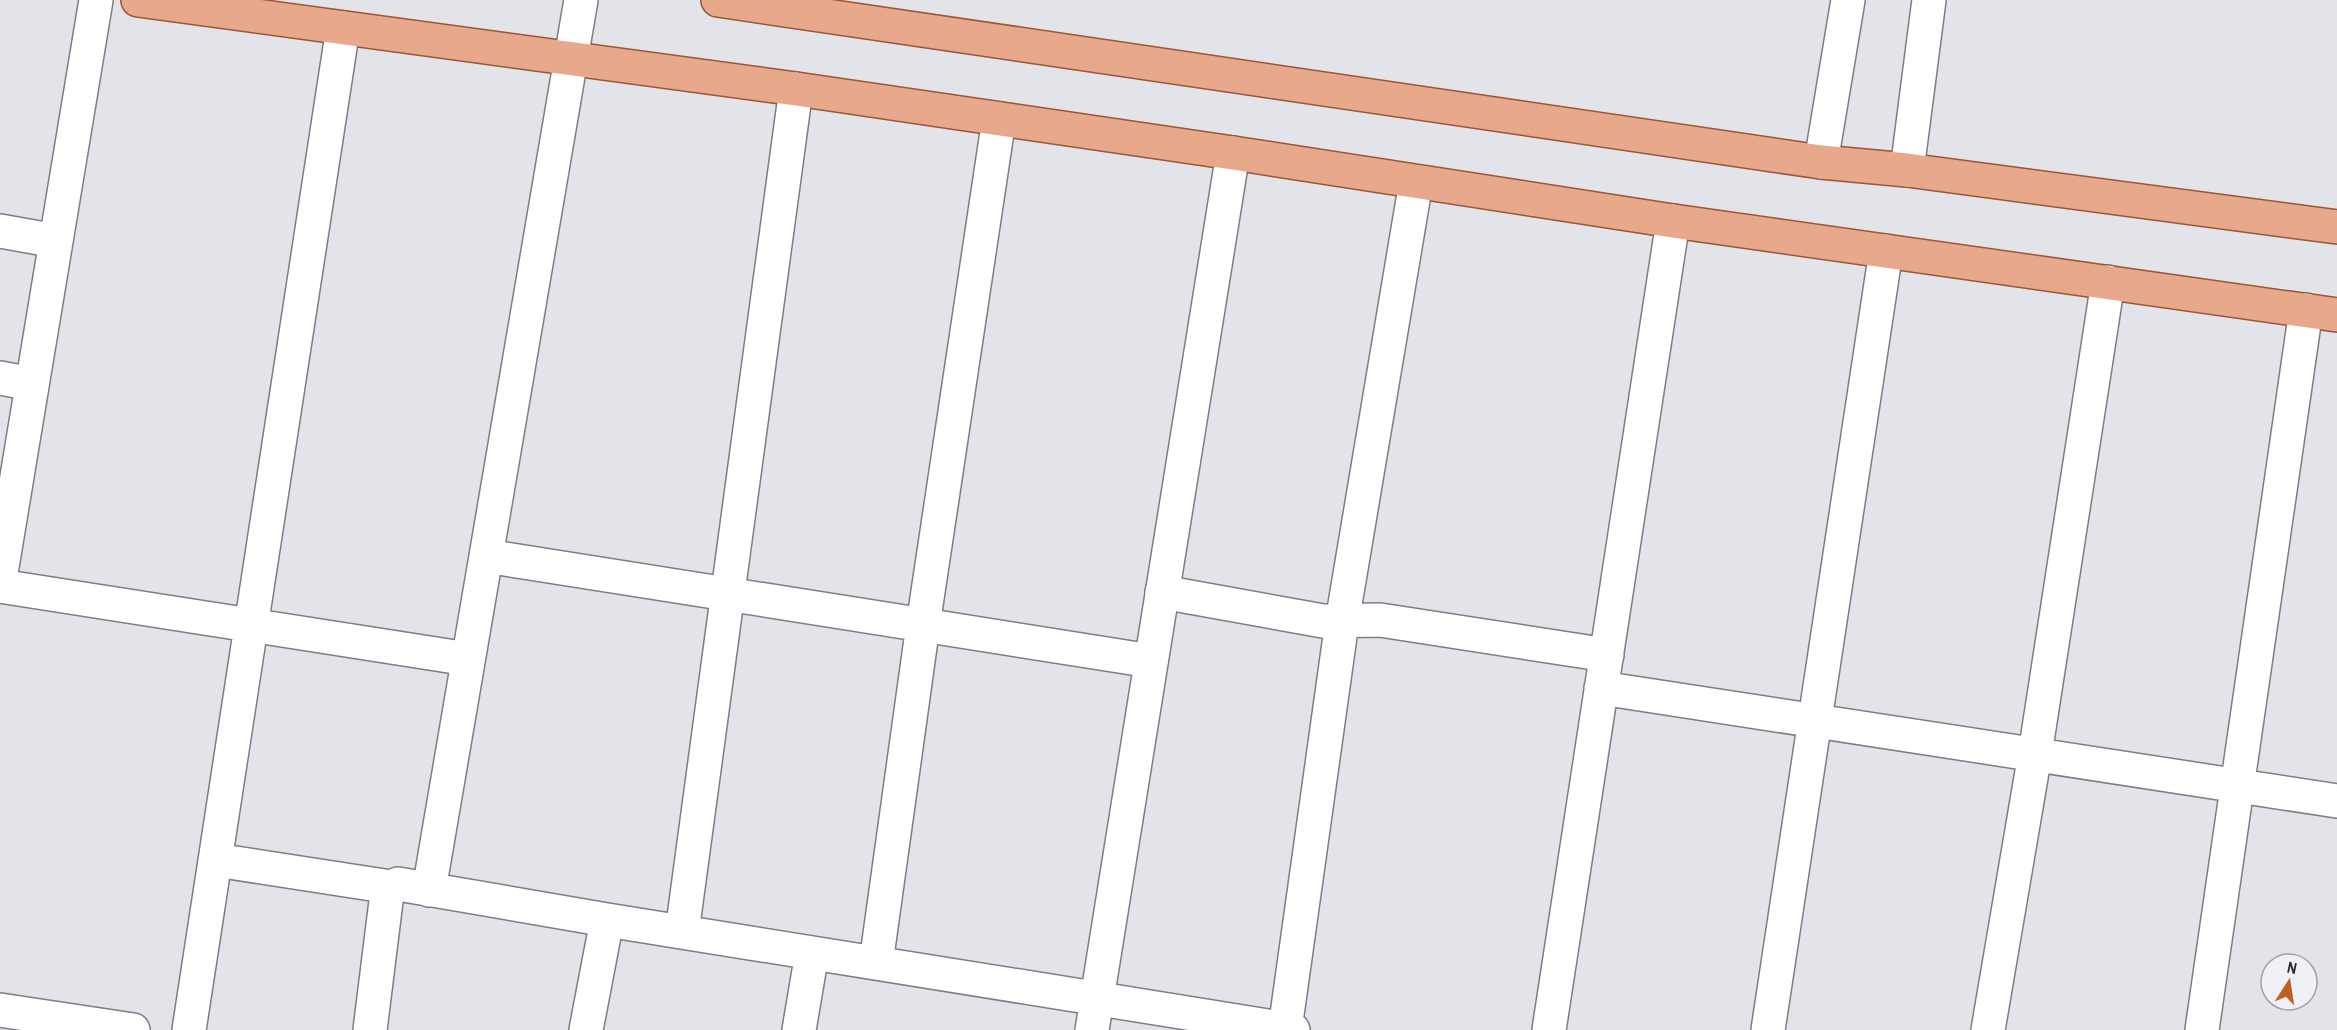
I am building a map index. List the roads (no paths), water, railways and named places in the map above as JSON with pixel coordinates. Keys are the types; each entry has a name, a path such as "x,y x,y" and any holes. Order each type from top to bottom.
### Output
{"main road":[{"path":"138,0 796,89 1673,221 2322,313"},
{"path":"718,0 807,7 1821,162 1907,170 2337,227"}],"street":[{"path":"0,579 4,535 32,384 96,0"},
{"path":"429,890 572,58 580,0"},
{"path":"1821,162 1848,0"},
{"path":"1907,170 1929,0"},
{"path":"189,1030 343,28"},
{"path":"681,932 796,89"},
{"path":"876,963 923,625 999,119"},
{"path":"1092,1030 1233,153"},
{"path":"216,860 391,887 398,884 607,920 1289,1029 1341,622 1416,182"},
{"path":"1549,1030 1673,221"},
{"path":"0,231 56,242"},
{"path":"1768,1030 1886,251"},
{"path":"1988,1030 2035,754 2108,282"},
{"path":"2202,1030 2238,786 2322,313"},
{"path":"0,378 32,384"},
{"path":"486,556 1151,662"},
{"path":"0,585 468,659"},
{"path":"1162,592 1323,621 1380,620 1607,655"},
{"path":"1601,688 2337,801"},
{"path":"370,1030 387,893 391,887"},
{"path":"586,1030 607,920"},
{"path":"799,1030 812,953"},
{"path":"0,1010 133,1030"}]}
